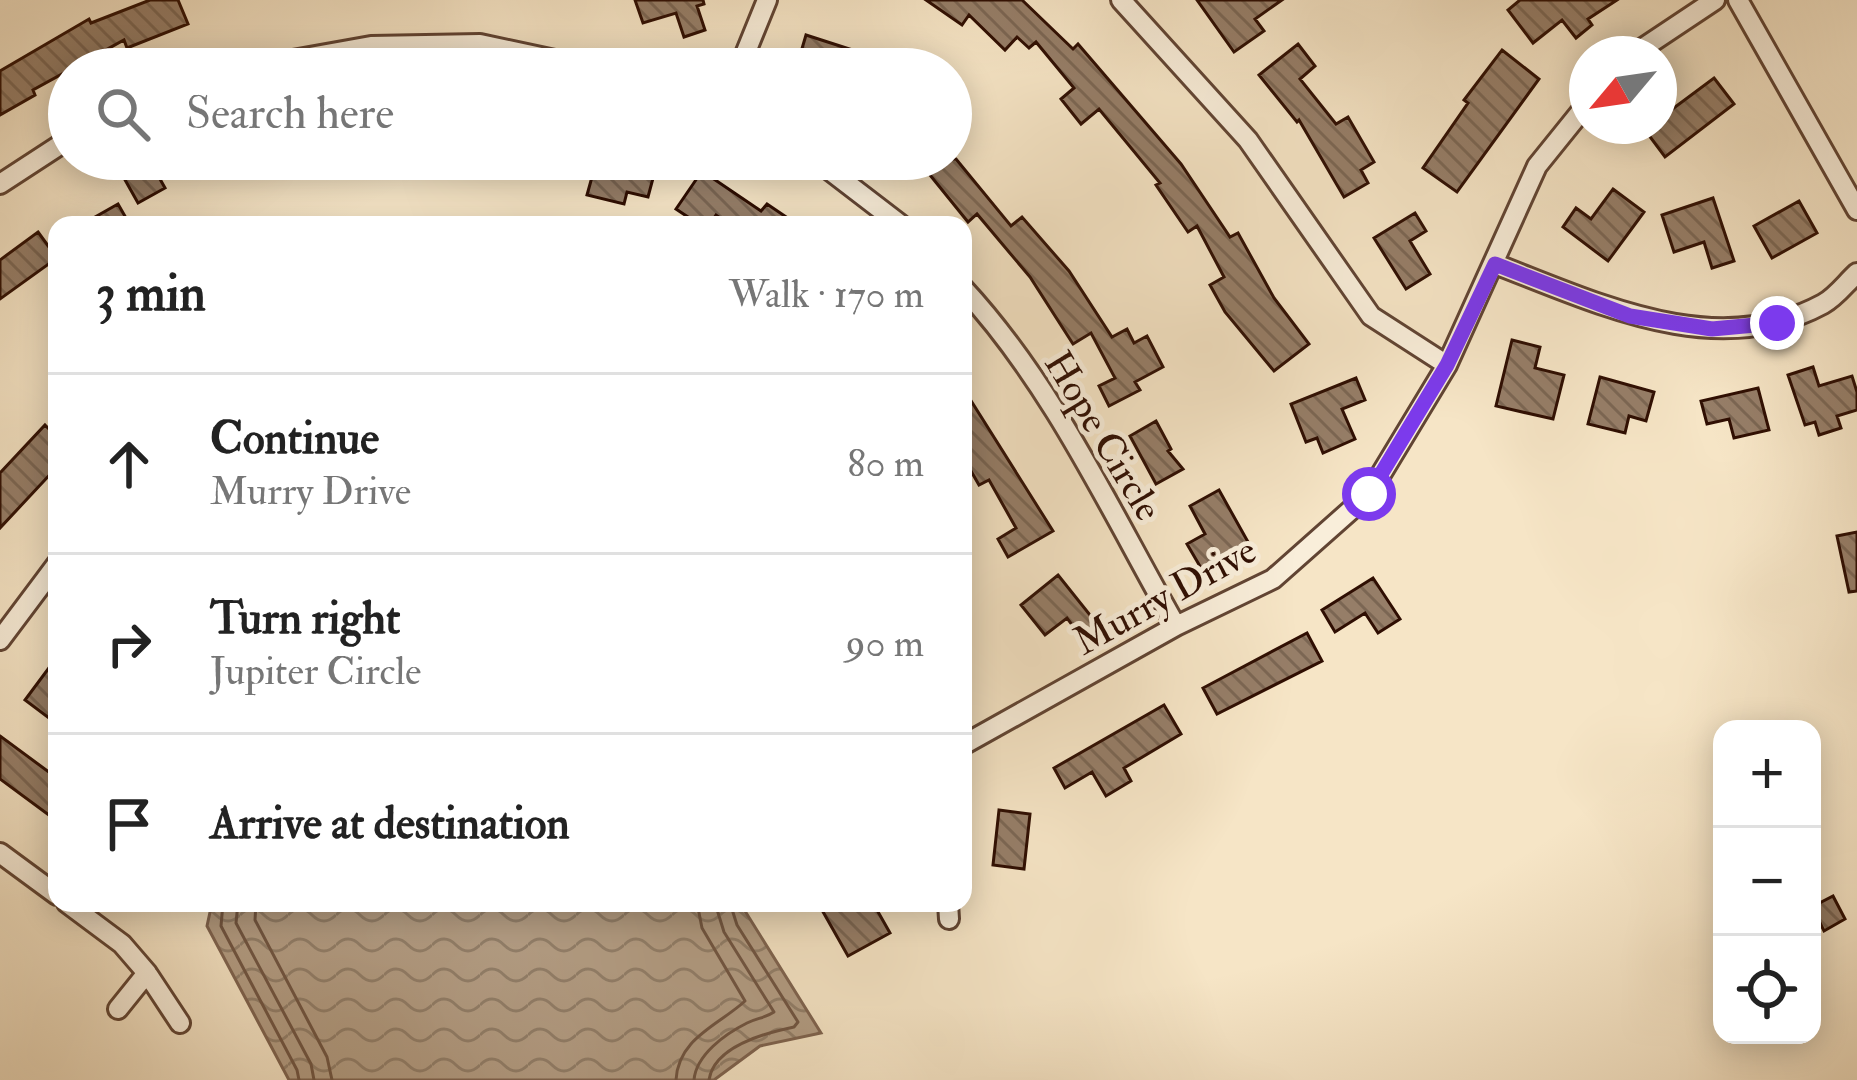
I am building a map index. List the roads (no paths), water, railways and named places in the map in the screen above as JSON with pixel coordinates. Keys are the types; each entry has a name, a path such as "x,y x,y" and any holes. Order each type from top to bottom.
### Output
{"street":[{"path":"748,48 767,0"},
{"path":"1121,0 1248,140 1371,316 1447,365"},
{"path":"1661,36 1715,0"},
{"path":"1738,0 1857,210"},
{"path":"360,48 480,44 499,48"},
{"name":"Murry Drive","path":"972,740 1176,626 1273,579 1369,494 1447,365 1537,166 1569,126"},
{"path":"0,184 48,153"},
{"path":"843,180 890,216"},
{"path":"1495,264 1630,316 1712,329 1777,323 1827,302 1857,273"},
{"name":"Hope Circle","path":"972,298 995,322 1055,413 1176,626"},
{"path":"0,640 48,576"},
{"path":"0,853 48,889"},
{"path":"79,912 122,944 148,973 180,1023"},
{"path":"118,1009 148,973"}],"water":[{"path":"210,912 746,912 821,1033 760,1046 714,1080 289,1080 207,926"}]}
